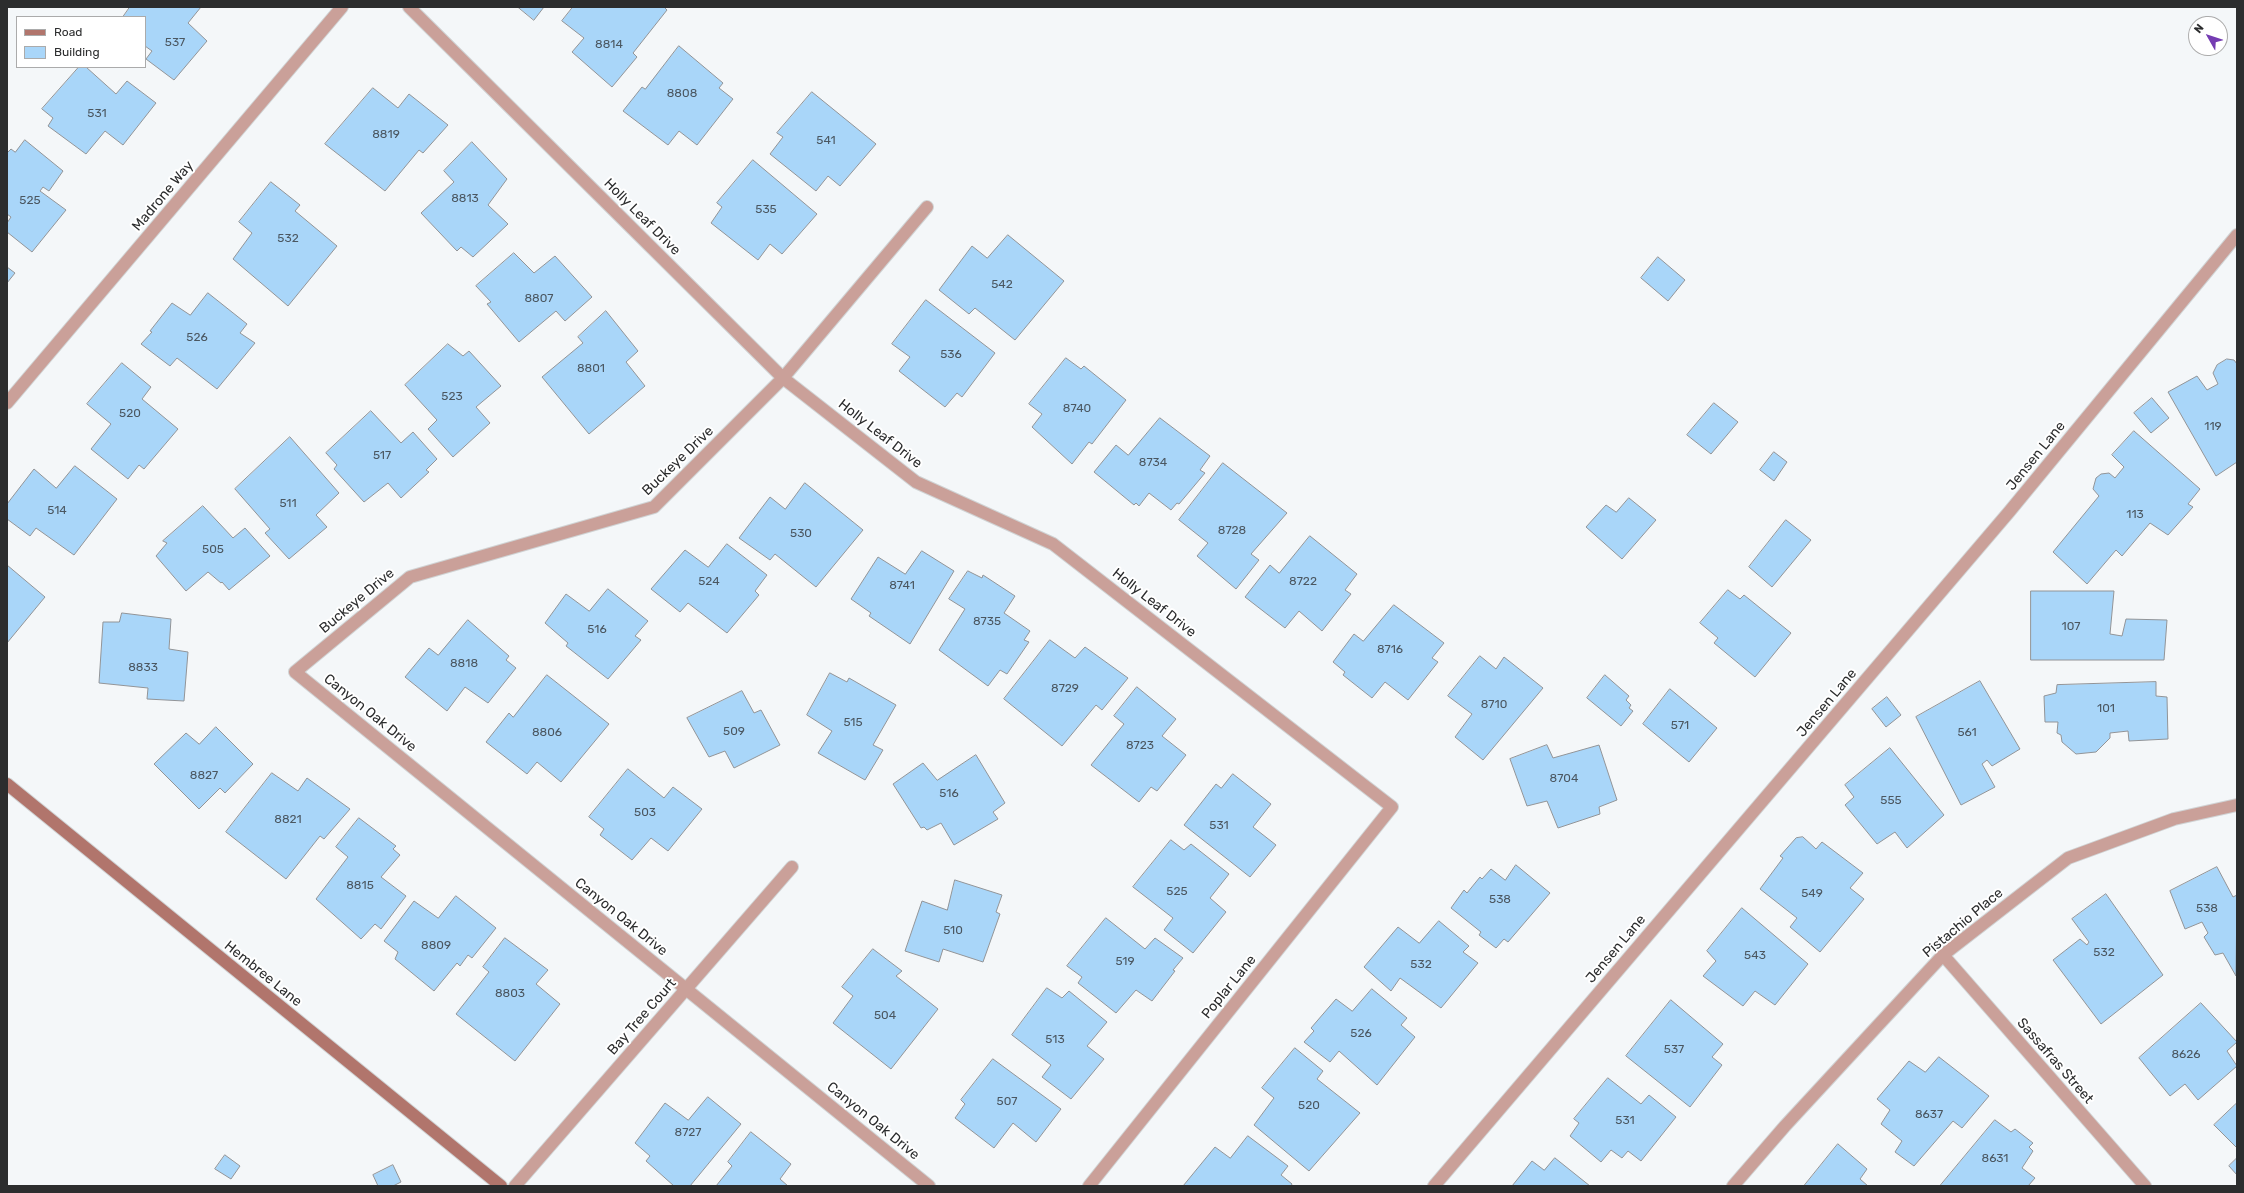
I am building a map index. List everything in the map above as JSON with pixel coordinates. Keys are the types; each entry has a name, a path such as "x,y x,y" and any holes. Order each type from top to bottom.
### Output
{"street":[{"name":"Madrone Way","path":"7,403 342,7"},
{"name":"Holly Leaf Drive","path":"409,7 784,378 916,482 1054,544 1392,807"},
{"name":"Buckeye Drive","path":"295,672 410,577 654,507 784,378 927,207"},
{"name":"Jensen Lane","path":"1434,1186 2009,512 2237,235"},
{"name":"Canyon Oak Drive","path":"295,672 929,1186"},
{"name":"Hembree Lane","path":"7,784 501,1186"},
{"name":"Pistachio Place","path":"1733,1186 1785,1126 1943,955 2068,858 2174,818 2237,805"},
{"name":"Poplar Lane","path":"1089,1186 1392,807"},
{"name":"Bay Tree Court","path":"515,1186 792,867"},
{"name":"Sassafras Street","path":"1943,955 2145,1186"}],"building":[{"path":"130,7 201,7 188,23 207,41 174,80 146,59 152,51 146,47 146,16 124,16"},
{"path":"518,7 544,7 534,20"},
{"path":"573,7 664,7 667,10 633,53 637,57 612,87 572,52 584,38 562,21"},
{"path":"679,46 723,83 719,88 733,99 697,145 679,131 668,145 623,111 642,87 645,89"},
{"path":"78,68 87,68 116,94 127,81 156,103 123,145 105,131 86,154 48,126 53,118 42,109"},
{"path":"373,88 398,108 409,94 448,125 423,153 419,150 385,191 325,144"},
{"path":"812,92 876,144 840,186 828,176 816,191 770,154 783,137 777,133"},
{"path":"25,140 63,171 49,191 43,187 40,191 66,210 32,252 7,232 7,223 11,217 7,214 7,153 11,149 15,152"},
{"path":"472,142 507,179 488,205 508,224 473,257 461,247 457,251 421,213 454,182 444,171"},
{"path":"753,160 817,214 782,254 770,244 758,260 711,223 722,207 717,203"},
{"path":"271,182 300,205 295,211 337,246 288,306 233,259 252,233 239,222"},
{"path":"1008,235 1064,281 1015,340 975,308 969,314 939,290 972,246 987,258"},
{"path":"514,253 534,273 555,256 592,297 565,321 556,311 519,342 487,304 491,302 476,286"},
{"path":"1658,257 1685,280 1668,301 1641,278"},
{"path":"7,267 15,273 7,283"},
{"path":"208,293 247,324 240,333 255,343 217,389 177,358 170,366 141,344 152,332 150,331 172,303 190,315"},
{"path":"926,300 995,353 962,397 957,393 945,407 899,371 910,357 892,344"},
{"path":"606,311 638,351 626,362 645,386 589,434 542,377 583,343 578,337"},
{"path":"448,344 463,356 469,351 501,386 476,407 490,423 453,457 428,429 437,420 405,385"},
{"path":"1066,358 1081,369 1084,366 1126,400 1092,444 1089,442 1072,464 1032,427 1042,414 1029,404"},
{"path":"2227,359 2234,360 2237,364 2237,462 2216,476 2168,392 2197,376 2207,390 2218,384 2213,373 2217,365"},
{"path":"122,363 151,387 142,399 178,429 144,469 139,465 128,479 91,449 111,424 87,404"},
{"path":"2152,398 2169,418 2151,433 2134,413"},
{"path":"1714,403 1738,422 1711,454 1687,435"},
{"path":"371,411 401,443 413,432 437,459 426,470 429,472 401,498 388,483 364,502 334,469 337,465 326,453"},
{"path":"1160,418 1210,456 1200,470 1205,473 1179,504 1177,503 1171,510 1149,493 1139,506 1136,503 1134,505 1094,472 1116,445 1128,455"},
{"path":"2134,431 2200,489 2188,504 2193,507 2168,535 2150,523 2122,556 2116,550 2087,584 2053,552 2099,496 2093,489 2096,478 2101,474 2109,473 2115,478 2124,467 2112,455"},
{"path":"290,437 339,493 316,515 327,527 289,559 265,533 270,529 235,489"},
{"path":"1774,452 1787,462 1774,481 1760,470"},
{"path":"1223,463 1287,513 1251,554 1259,560 1236,589 1197,556 1208,543 1179,520"},
{"path":"75,466 117,499 74,555 36,528 30,536 7,519 7,504 34,469 56,488"},
{"path":"805,483 863,530 816,587 775,554 770,560 739,538 770,497 785,509"},
{"path":"1629,498 1656,520 1622,559 1586,527 1606,505 1616,512"},
{"path":"203,506 233,538 245,528 270,556 229,590 222,582 221,583 208,572 186,591 156,556 167,543 163,541"},
{"path":"1786,520 1811,540 1772,587 1749,567"},
{"path":"1310,536 1357,574 1345,590 1351,594 1322,631 1299,611 1285,628 1245,597 1270,565 1279,573"},
{"path":"727,544 767,575 755,591 759,595 727,633 688,603 680,612 651,589 685,550 708,567"},
{"path":"922,551 954,571 910,644 869,616 871,613 851,599 878,557 905,574"},
{"path":"7,565 45,597 7,643"},
{"path":"968,571 982,578 983,575 1015,596 1004,613 1030,631 1024,640 1029,642 1007,674 1000,670 988,686 939,650 965,609 949,599"},
{"path":"608,589 648,621 635,636 641,640 608,679 566,646 568,643 545,623 566,594 589,611"},
{"path":"1728,590 1740,599 1744,595 1791,633 1755,677 1714,643 1718,638 1700,623"},
{"path":"2031,591 2114,591 2110,634 2122,636 2126,619 2167,620 2164,660 2031,660"},
{"path":"1394,605 1444,643 1432,658 1438,662 1408,700 1385,682 1372,698 1343,675 1345,672 1333,662 1354,634 1363,641"},
{"path":"122,613 171,619 169,649 188,652 184,701 147,699 148,688 99,683 103,622 119,622"},
{"path":"468,620 509,656 506,660 516,668 488,703 465,687 447,711 405,677 429,648 438,655"},
{"path":"1050,640 1075,658 1085,647 1128,678 1102,710 1096,705 1062,746 1004,699"},
{"path":"1480,656 1496,669 1504,657 1543,688 1483,760 1455,737 1472,714 1448,696"},
{"path":"830,673 847,682 849,678 896,705 873,745 883,750 865,780 818,753 832,731 807,715"},
{"path":"547,675 609,724 561,782 537,762 527,774 486,742 509,713 513,717"},
{"path":"1605,675 1629,696 1626,700 1631,705 1629,708 1633,711 1621,726 1587,698"},
{"path":"1980,681 2020,749 1992,766 1987,760 1982,764 1995,787 1961,805 1916,717"},
{"path":"2156,682 2156,696 2167,697 2168,739 2129,741 2128,731 2110,733 2110,738 2096,752 2076,754 2062,742 2061,735 2057,733 2058,722 2045,722 2044,696 2056,693 2057,685"},
{"path":"1137,687 1176,719 1162,736 1186,755 1157,791 1151,787 1139,802 1091,765 1124,724 1114,716"},
{"path":"1670,689 1717,728 1689,762 1643,724"},
{"path":"742,691 754,713 761,710 780,745 734,768 725,751 709,757 687,718"},
{"path":"1887,697 1901,715 1886,727 1872,709"},
{"path":"216,727 253,764 225,793 220,788 199,809 154,764 186,733 199,744"},
{"path":"1547,745 1553,758 1599,745 1617,800 1599,807 1600,814 1558,828 1547,801 1527,806 1510,759"},
{"path":"1890,748 1944,815 1907,848 1895,832 1877,844 1845,805 1854,797 1845,785"},
{"path":"976,755 1005,803 993,812 998,819 954,845 941,823 927,830 924,827 921,828 893,784 923,763 937,780"},
{"path":"628,769 664,798 673,787 702,809 668,851 651,838 632,860 600,835 604,829 589,817"},
{"path":"272,773 298,791 307,778 350,809 324,839 320,836 286,879 226,832"},
{"path":"1233,774 1271,804 1253,827 1276,845 1250,877 1184,825 1216,784 1221,788"},
{"path":"359,818 396,846 393,849 400,855 381,877 406,896 381,929 375,924 361,939 316,899 348,857 336,847"},
{"path":"1803,837 1816,849 1822,842 1863,873 1850,888 1864,899 1820,952 1790,927 1797,918 1760,889 1783,858 1780,856 1796,838"},
{"path":"1171,840 1184,850 1191,844 1229,874 1210,898 1226,912 1193,953 1164,930 1173,918 1133,887"},
{"path":"1516,865 1550,893 1508,942 1504,939 1496,948 1479,935 1481,932 1451,908 1464,890 1467,893 1480,877 1482,879 1491,869 1505,880"},
{"path":"2217,867 2233,897 2237,895 2236,976 2223,953 2215,955 2204,937 2208,933 2202,922 2185,929 2170,891"},
{"path":"955,880 1002,895 996,912 1000,914 983,962 943,949 939,962 905,951 922,901 947,910"},
{"path":"2106,894 2163,975 2101,1024 2053,960 2080,939 2087,945 2089,942 2072,919"},
{"path":"456,896 496,928 472,958 468,955 460,966 457,963 434,991 395,959 398,952 384,941 414,901 438,918"},
{"path":"1742,908 1808,964 1775,1005 1755,991 1743,1006 1703,976 1716,961 1707,951"},
{"path":"1106,918 1145,949 1155,938 1183,958 1152,1001 1136,990 1116,1013 1078,983 1082,977 1067,966"},
{"path":"1439,921 1469,946 1463,952 1478,963 1441,1008 1400,978 1391,991 1364,967 1398,927 1419,943"},
{"path":"505,938 548,970 536,984 560,1004 515,1061 456,1014 489,972 483,967"},
{"path":"873,949 902,971 896,976 938,1009 891,1069 833,1023 853,996 842,987"},
{"path":"1047,988 1062,998 1069,991 1107,1022 1087,1046 1104,1059 1071,1099 1042,1077 1051,1065 1012,1035"},
{"path":"1372,989 1407,1018 1401,1025 1415,1037 1377,1085 1339,1051 1330,1062 1304,1042 1314,1031 1311,1028 1336,999 1352,1011"},
{"path":"1671,1000 1723,1044 1712,1057 1722,1065 1690,1107 1626,1056"},
{"path":"2201,1003 2237,1042 2227,1051 2237,1066 2198,1100 2185,1084 2170,1096 2139,1058"},
{"path":"1295,1048 1323,1071 1317,1079 1360,1113 1309,1171 1254,1125 1274,1098 1262,1088"},
{"path":"1939,1057 1989,1096 1962,1128 1953,1121 1914,1166 1895,1152 1902,1141 1881,1124 1890,1110 1877,1099 1909,1061 1925,1072"},
{"path":"993,1059 1061,1109 1036,1142 1013,1123 994,1148 955,1118 965,1104 961,1100"},
{"path":"1608,1078 1641,1104 1649,1095 1676,1117 1641,1161 1628,1151 1622,1158 1611,1150 1601,1162 1570,1136 1579,1123 1574,1119"},
{"path":"708,1097 741,1124 690,1186 674,1186 646,1161 650,1156 635,1143 665,1103 688,1120"},
{"path":"2237,1103 2237,1148 2214,1125"},
{"path":"1995,1120 2011,1132 2015,1129 2033,1143 2029,1147 2033,1151 2022,1168 2035,1178 2028,1186 1940,1186"},
{"path":"751,1132 791,1164 780,1179 788,1186 716,1186 732,1166 728,1162"},
{"path":"1248,1136 1288,1166 1281,1175 1292,1184 1291,1186 1183,1186 1215,1147 1230,1158"},
{"path":"1838,1144 1867,1169 1860,1179 1868,1186 1804,1186"},
{"path":"225,1155 240,1166 231,1179 215,1169"},
{"path":"1555,1158 1590,1186 1512,1186 1532,1161 1544,1170"},
{"path":"2237,1158 2237,1175 2229,1166"},
{"path":"393,1165 401,1182 393,1186 378,1186 373,1175"}]}
